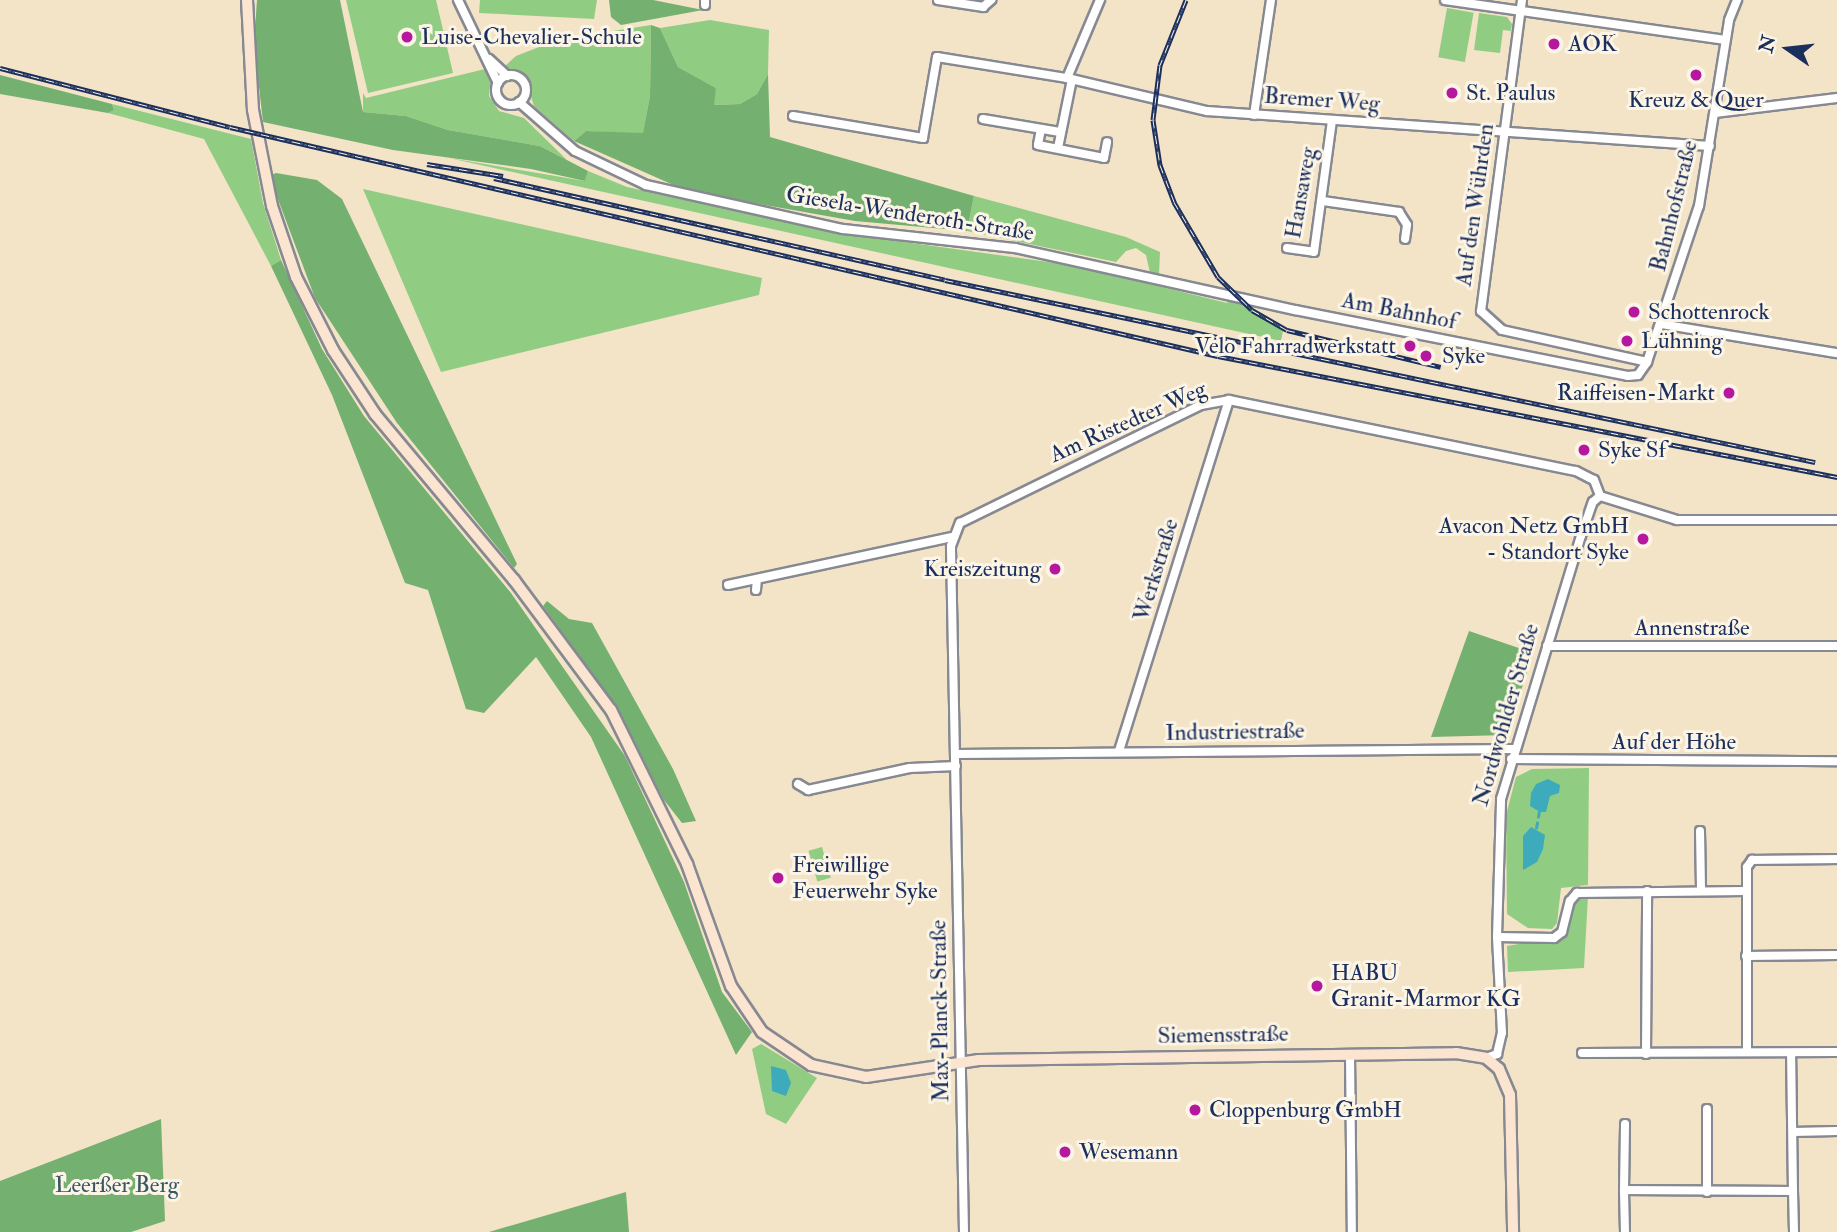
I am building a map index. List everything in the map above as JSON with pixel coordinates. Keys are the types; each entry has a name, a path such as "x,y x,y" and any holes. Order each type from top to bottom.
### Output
{"main road":[{"name":"Siemensstraße","path":"247,0 246,44 261,156 272,206 302,289 333,350 375,414 522,590 611,710 666,816 731,986 750,1019 775,1044 829,1071 887,1076 960,1062 1456,1053 1486,1058"},
{"path":"1486,1058 1499,1069 1510,1095 1513,1232"}],"street":[{"path":"458,0 498,83 498,98 505,104 519,102 525,87 516,76 507,76 498,83"},
{"path":"938,0 984,7 991,0"},
{"path":"1058,148 1070,79 1100,0"},
{"path":"1254,115 1271,0"},
{"path":"1445,0 1725,40"},
{"name":"Auf den Wührden","path":"1522,0 1481,300 1487,321 1502,330 1647,362"},
{"name":"Bahnhofstraße","path":"1638,375 1647,362 1661,324 1699,206 1725,40 1737,0"},
{"path":"486,57 507,76"},
{"name":"Bremer Weg","path":"793,116 923,138 937,57 1070,79 1207,111 1710,146"},
{"path":"1715,113 1837,99"},
{"name":"Giesela-Wenderoth-Straße","path":"519,102 575,151 646,185 843,229 1015,248 1236,296"},
{"path":"983,119 1060,132"},
{"name":"Hansaweg","path":"1287,248 1314,252 1332,120"},
{"path":"1041,129 1038,145 1104,158 1107,142"},
{"path":"1323,201 1399,212 1407,225 1405,239"},
{"name":"Am Bahnhof","path":"1236,296 1589,369 1638,375"},
{"path":"1661,324 1837,353"},
{"name":"Am Ristedter Weg","path":"728,586 952,537 960,523 1044,481 1201,405 1228,400 1576,471 1594,480 1600,496"},
{"name":"Werkstraße","path":"1119,751 1228,400"},
{"path":"1600,496 1677,520 1837,520"},
{"name":"Nordwohlder Straße","path":"1486,1058 1497,1054 1502,1032 1497,937 1497,826 1514,749 1581,536 1593,502 1600,496"},
{"name":"Max-Planck-Straße","path":"952,537 964,1232"},
{"path":"755,590 757,579"},
{"name":"Annenstraße","path":"1547,646 1837,646"},
{"name":"Industriestraße","path":"956,754 1514,749"},
{"name":"Auf der Höhe","path":"1511,759 1837,761"},
{"path":"798,784 808,790 910,768 956,766"},
{"path":"1700,831 1701,891"},
{"path":"1747,1052 1746,867 1752,860 1837,859"},
{"path":"1646,1054 1647,891"},
{"path":"1497,937 1555,938 1562,932 1570,901 1577,893 1746,891"},
{"path":"1746,956 1837,955"},
{"path":"1581,1053 1837,1052"},
{"path":"1791,1053 1794,1232"},
{"path":"1350,1054 1352,1232"},
{"path":"1707,1109 1707,1192"},
{"path":"1625,1124 1625,1232"},
{"path":"1793,1132 1837,1131"},
{"path":"1624,1191 1793,1191"}],"green space":[{"path":"257,0 340,0 363,112 406,116 448,130 540,146 588,171 585,181 531,169 393,150 263,122 254,43"},
{"name":"Luise-Chevalier-Schule","path":"346,0 436,0 453,73 368,93"},
{"path":"480,0 597,0 594,19 479,13"},
{"path":"609,0 653,0 703,10 621,25 611,17"},
{"path":"1447,8 1474,13 1465,62 1438,57"},
{"path":"1479,13 1507,17 1512,24 1511,31 1503,30 1500,53 1474,50"},
{"path":"710,20 769,30 768,74 757,94 740,104 713,105 716,88 678,67 660,28"},
{"path":"651,25 650,96 643,134 586,131 574,141 534,106 524,75 504,67 516,56 557,40"},
{"path":"651,25 660,28 678,67 716,88 714,105 740,104 757,94 768,74 770,137 974,196 967,231 855,221 687,191 574,141 586,131 643,133 650,96"},
{"path":"485,69 491,79 489,96 499,111 524,118 567,160 540,146 448,130 406,116 363,112 363,93 366,98"},
{"path":"0,75 112,104 114,110 108,113 0,94"},
{"path":"112,104 251,139 263,203 281,260 271,266 204,139 108,113 114,110"},
{"path":"449,158 585,181 588,171 627,187 840,233 1077,266 1227,303 1233,296 1283,331 1281,341"},
{"path":"276,173 317,180 342,199 517,564 514,568 397,423 315,298 273,186 271,175"},
{"path":"363,189 762,278 759,295 441,372"},
{"path":"974,196 1126,237 1160,252 1159,275 1150,273 1146,255 1136,248 1126,251 1116,262 967,231"},
{"path":"281,260 322,349 364,416 511,593 625,756 684,882 722,992 752,1032 736,1055 591,737 536,657 484,713 466,709 428,590 405,583 332,395 271,266"},
{"path":"547,601 569,619 592,623 673,769 696,821 682,823 664,800 613,702 543,606"},
{"path":"1469,631 1533,653 1507,735 1431,737"},
{"path":"1589,768 1588,885 1561,888 1557,923 1552,929 1528,928 1507,914 1506,815 1516,777 1532,769"},
{"path":"822,847 831,878 817,882 809,851"},
{"path":"1588,896 1584,968 1508,972 1507,946 1566,936 1576,898"},
{"path":"761,1044 817,1078 786,1124 766,1114 752,1049"},
{"name":"Leerßer Berg","path":"161,1119 165,1221 131,1232 0,1232 0,1181"},
{"path":"626,1192 629,1232 489,1232"}],"water":[{"path":"1548,779 1560,785 1559,793 1550,796 1546,812 1540,812 1530,806 1531,793 1536,784"},
{"path":"1531,827 1545,835 1543,849 1537,862 1523,870 1523,836"},
{"path":"771,1066 786,1070 791,1083 786,1096 772,1091"}],"waterway":[{"path":"1538,817 1539,811"},
{"path":"1536,828 1537,823"}],"railway":[{"path":"1186,0 1160,65 1153,120 1160,165 1174,202 1218,277 1252,310 1287,330 1441,367"},
{"path":"0,68 230,127 1218,356 1837,477"},
{"path":"427,164 503,176"},
{"path":"494,178 945,280 1815,462"}],"place":[{"name":"Luise-Chevalier-Schule","path":"407,37"},
{"name":"AOK","path":"1554,44"},
{"name":"Kreuz & Quer","path":"1696,75"},
{"name":"St. Paulus","path":"1452,93"},
{"name":"Schottenrock","path":"1634,312"},
{"name":"Lühning","path":"1627,341"},
{"name":"Velo Fahrradwerkstatt","path":"1410,346"},
{"name":"Syke","path":"1426,356"},
{"name":"Raiffeisen-Markt","path":"1729,393"},
{"name":"Syke Sf","path":"1584,450"},
{"name":"Avacon Netz GmbH - Standort Syke","path":"1643,539"},
{"name":"Kreiszeitung","path":"1055,569"},
{"name":"Freiwillige Feuerwehr Syke","path":"778,878"},
{"name":"HABU Granit-Marmor KG","path":"1317,986"},
{"name":"Cloppenburg GmbH","path":"1195,1110"},
{"name":"Wesemann","path":"1065,1152"}]}
